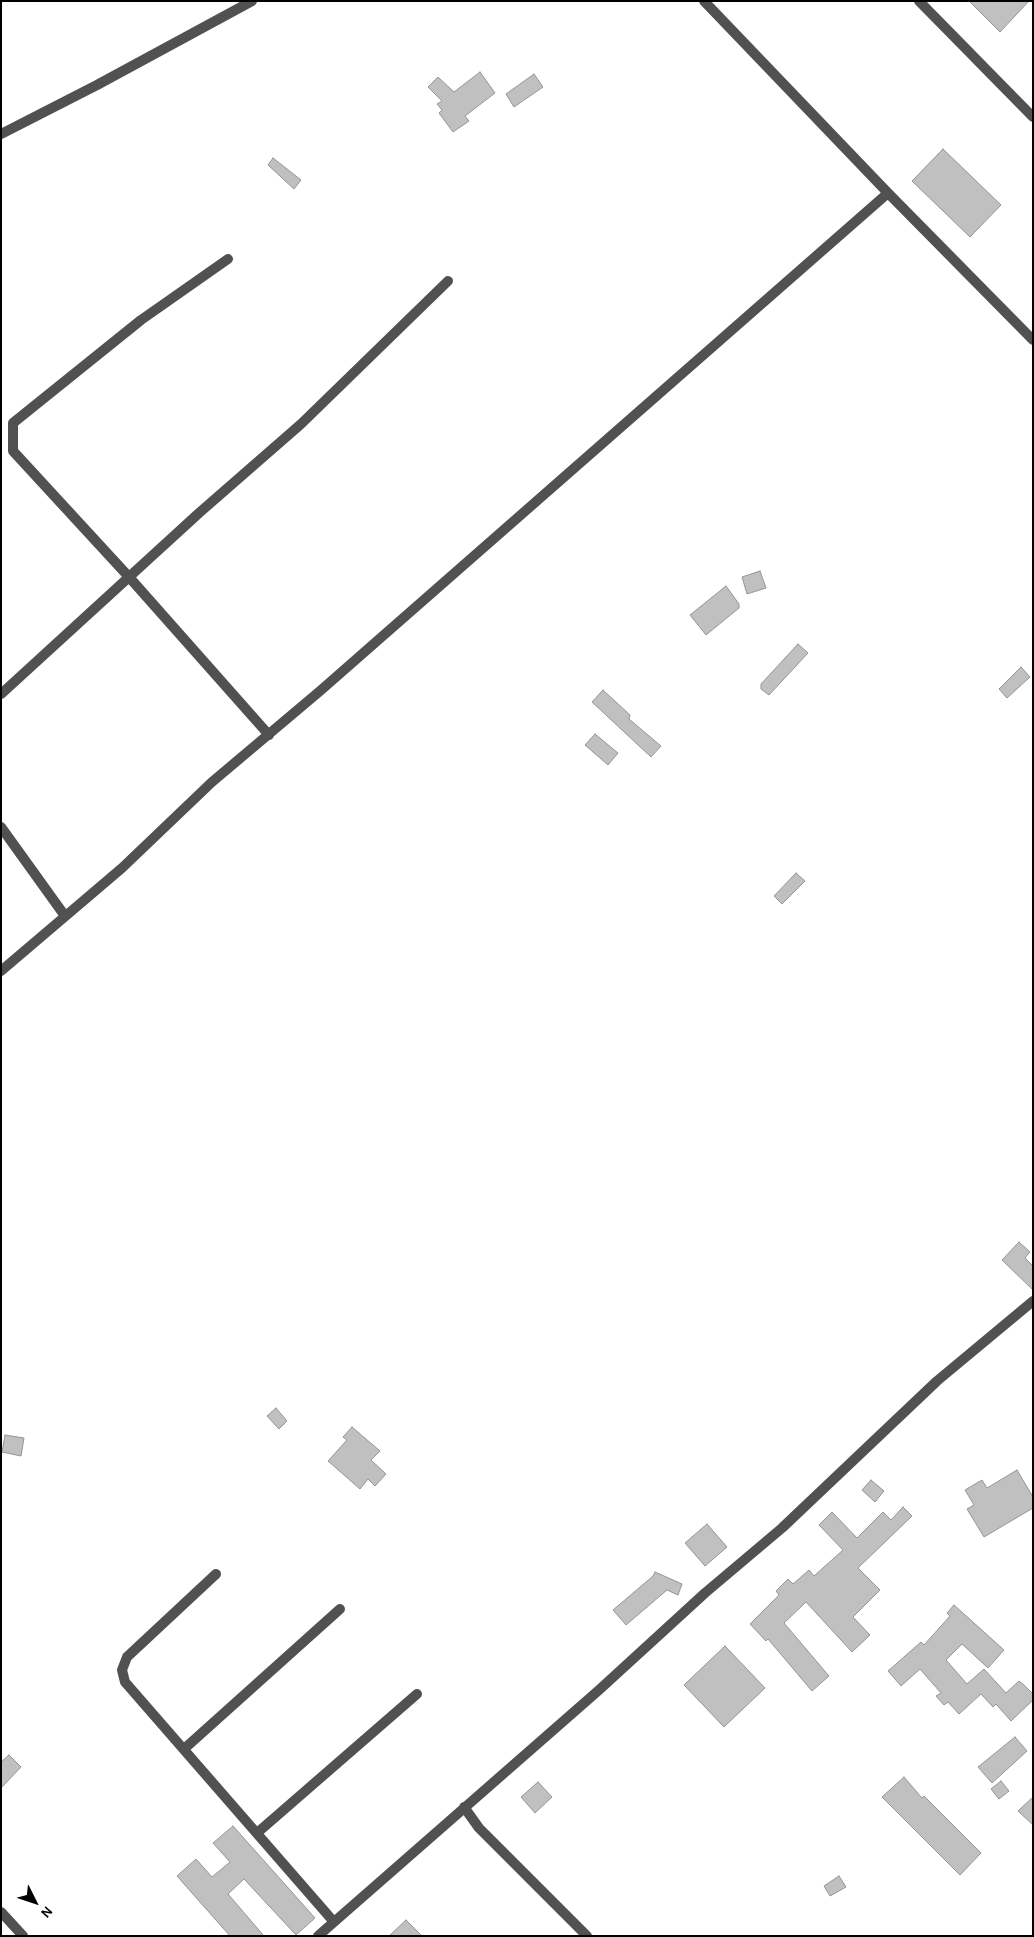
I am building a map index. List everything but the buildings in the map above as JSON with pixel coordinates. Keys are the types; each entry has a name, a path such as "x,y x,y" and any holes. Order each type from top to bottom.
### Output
{"street":[{"path":"1,134 97,86 252,1"},
{"path":"704,1 888,194 1033,340"},
{"path":"919,1 1033,117"},
{"path":"1,971 122,868 212,782 269,735 888,194"},
{"path":"228,259 141,320 13,423 13,451 129,577 269,735"},
{"path":"1,694 301,424 448,281"},
{"path":"1,827 65,916"},
{"path":"318,1936 599,1690 705,1592 782,1528 937,1381 1033,1301"},
{"path":"216,1574 127,1658 122,1670 125,1682 334,1922"},
{"path":"184,1749 340,1608"},
{"path":"257,1833 417,1694"},
{"path":"464,1807 479,1828 586,1936"},
{"path":"1,1912 23,1936"}]}
